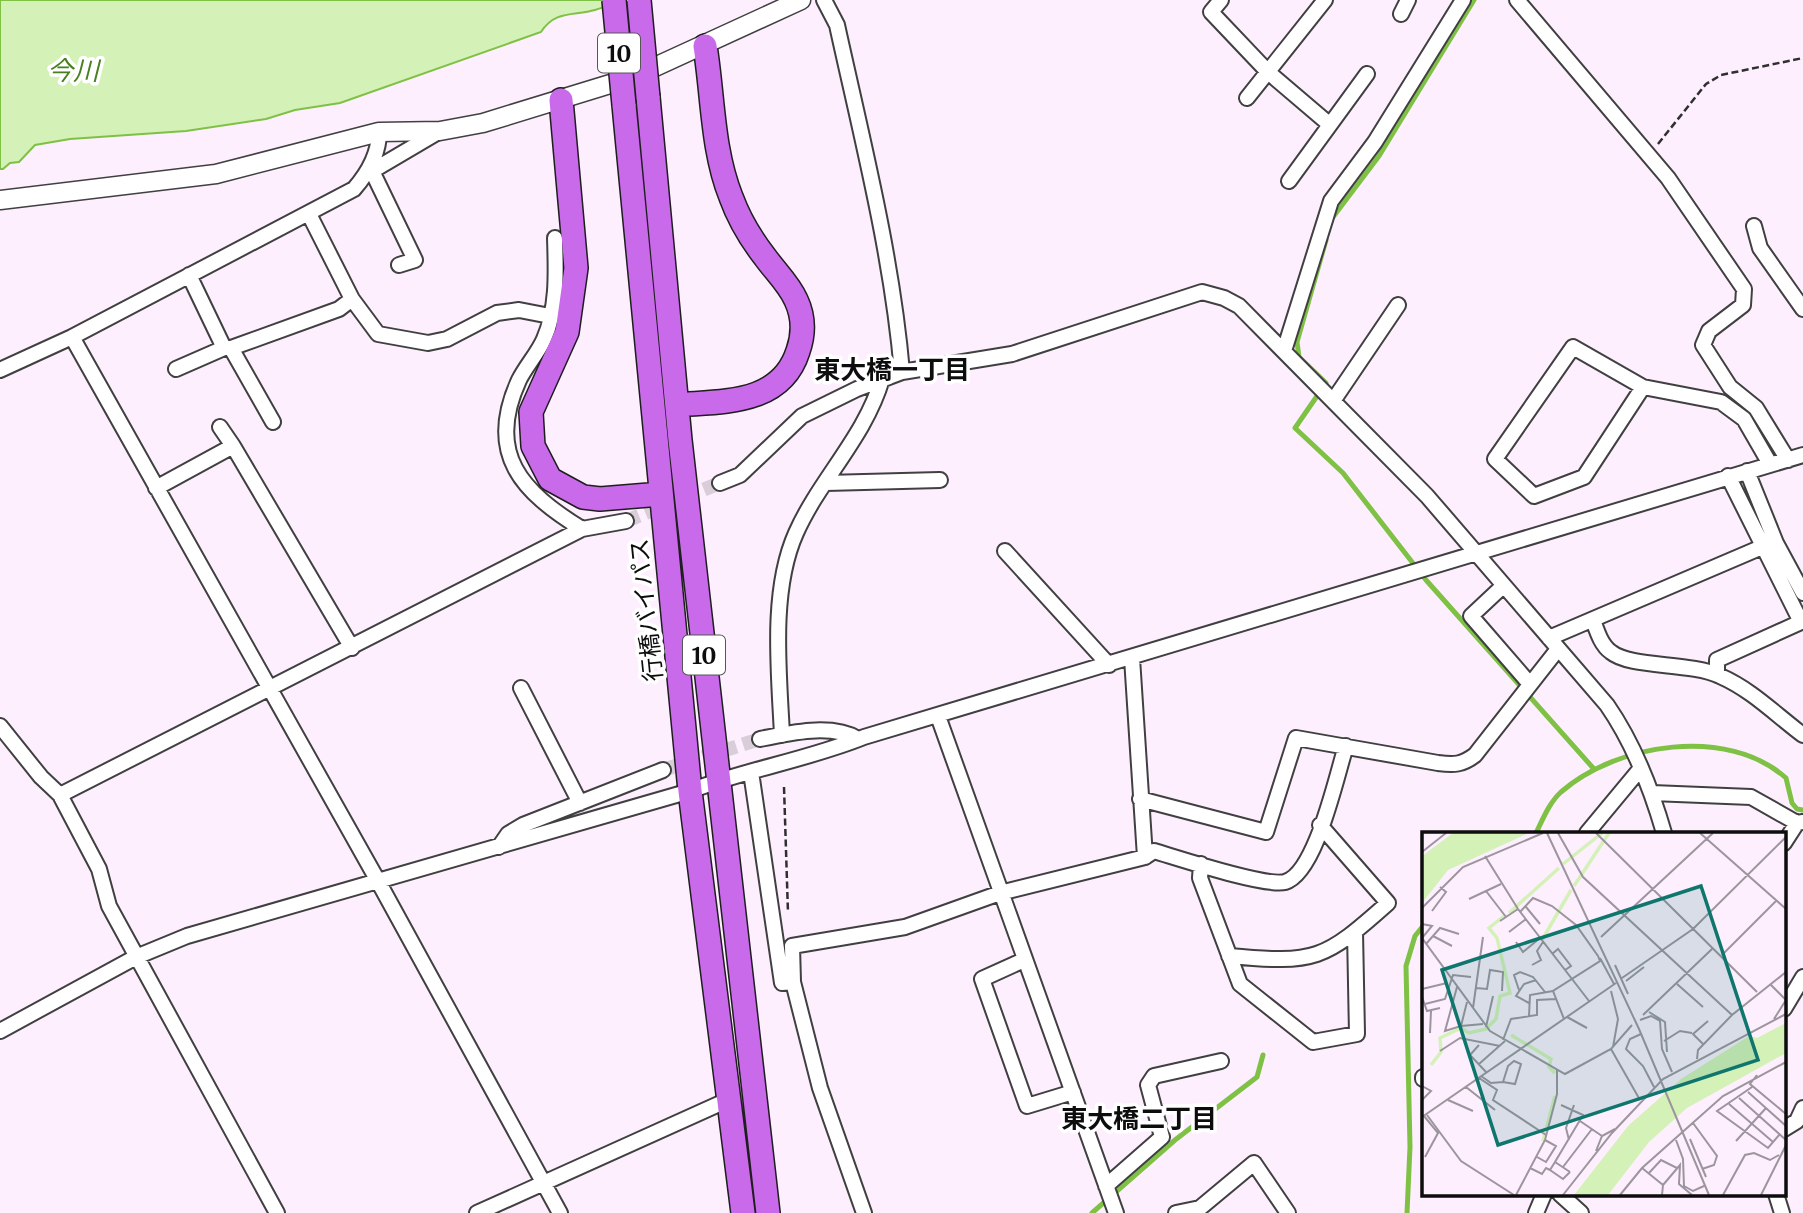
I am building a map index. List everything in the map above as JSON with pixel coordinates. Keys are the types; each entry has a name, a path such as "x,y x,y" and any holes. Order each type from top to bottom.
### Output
{"highway":[{"name":"行橋バイパス","path":"614,0 690,791 743,1213"},
{"name":"10","path":"639,0 677,405 768,1213"},
{"path":"677,405 747,399 762,394 785,377 802,339 801,312 796,298 747,233 731,197 722,168 705,46"},
{"path":"561,100 576,268 566,332 531,412 533,446 551,479 583,497 600,499 661,494"}],"street":[{"path":"0,200 216,173 379,132 440,131 483,123 633,77 801,0"},
{"path":"824,0 837,25 876,205 899,335 902,372"},
{"path":"1221,0 1211,12 1268,72 1329,124"},
{"path":"1247,98 1325,0"},
{"path":"1284,351 1331,201 1376,142 1436,49 1463,0"},
{"path":"1517,0 1649,155 1744,289 1743,305 1709,331 1703,345 1730,387 1756,408 1788,460"},
{"path":"1289,181 1367,74"},
{"path":"0,370 72,337 354,190 369,173 440,131"},
{"path":"379,132 379,144 369,173 415,260 399,265"},
{"path":"309,214 352,299 378,334 428,343 446,339 497,313 519,310 550,316"},
{"path":"1754,226 1760,248 1803,309"},
{"path":"555,238 555,292 550,316 544,339 520,380 510,406 506,431 511,459 525,486 549,509 582,529"},
{"path":"189,275 228,348 273,422"},
{"path":"720,483 740,475 802,416 882,379 902,372 1012,354 1202,292 1224,298 1239,306 1427,496 1474,554 1607,705 1625,730 1652,793 1664,832"},
{"path":"176,369 339,309 352,299"},
{"path":"1333,401 1398,305"},
{"path":"72,337 378,881 560,1213"},
{"path":"1643,387 1584,477 1534,496 1495,459 1573,347 1643,387 1720,402 1744,419 1770,464"},
{"path":"782,734 778,634 786,565 796,533 854,439 877,397 882,379"},
{"path":"220,427 352,648"},
{"path":"156,488 233,446"},
{"path":"0,1031 136,957 187,936 690,791 719,780 815,756 858,739 1803,455"},
{"path":"1747,471 1776,543 1803,593"},
{"path":"1717,674 1717,660 1801,622 1728,476"},
{"path":"826,484 940,480"},
{"path":"60,795 582,529 626,521"},
{"path":"1140,799 1266,832 1296,738 1455,766 1465,762 1475,755 1530,683 1554,644 1593,620 1762,547"},
{"path":"1005,551 1109,665"},
{"path":"1503,586 1471,615 1530,683"},
{"path":"1593,620 1610,652 1624,660 1689,666 1717,674 1743,688 1803,735"},
{"path":"1132,658 1145,857"},
{"path":"521,688 580,803"},
{"path":"938,716 1116,1213"},
{"path":"0,726 4,741 60,795 99,869 109,906 277,1213"},
{"path":"760,739 782,734 847,733 858,739"},
{"path":"864,1213 820,1088 793,982 792,946 905,927 1000,893 1145,857 1154,851 1273,883 1285,882 1304,868 1346,746"},
{"path":"1588,832 1641,768"},
{"path":"499,847 508,834 523,825 663,770"},
{"path":"751,772 782,983 793,982"},
{"path":"1652,793 1752,797 1800,822 1786,840"},
{"path":"1229,956 1297,960 1332,949 1388,903 1320,825"},
{"path":"1201,864 1200,878 1240,984 1313,1042 1357,1034 1355,932"},
{"path":"1024,960 982,979 1027,1107 1073,1092"},
{"path":"1786,1006 1803,978"},
{"path":"1106,1186 1162,1137 1148,1084 1154,1076 1221,1061"},
{"path":"477,1213 730,1099"},
{"path":"1786,1128 1801,1117"},
{"path":"1175,1213 1200,1208 1254,1163 1288,1213"},
{"path":"1536,1213 1543,1196"},
{"path":"1562,1196 1581,1213"},
{"path":"1777,1196 1782,1213"}],"path":[{"path":"1649,155 1706,84 1735,70 1782,64 1803,58"},
{"path":"784,787 792,946"}],"water":[{"name":"今川","path":"0,0 621,0 595,10 558,17 541,32 340,103 295,110 266,119 186,131 70,139 35,145 19,162 10,163 0,169"}],"waterway":[{"path":"1333,217 1379,156 1474,0"},
{"path":"1326,240 1297,342 1299,357 1326,383 1295,428 1343,473 1426,580 1594,769"},
{"path":"1536,832 1557,796 1584,775 1642,752 1673,747 1734,751 1762,762 1786,778 1792,803 1797,809 1803,810"},
{"path":"1407,1213 1410,1147 1406,966 1415,936 1422,927"},
{"path":"1092,1213 1175,1140 1257,1077 1263,1055"}],"tunnel":[{"path":"626,521 720,483"},
{"path":"663,770 760,739"}],"district":[{"name":"東大橋一丁目","path":"892,369"},
{"name":"東大橋二丁目","path":"1139,1118"}]}
